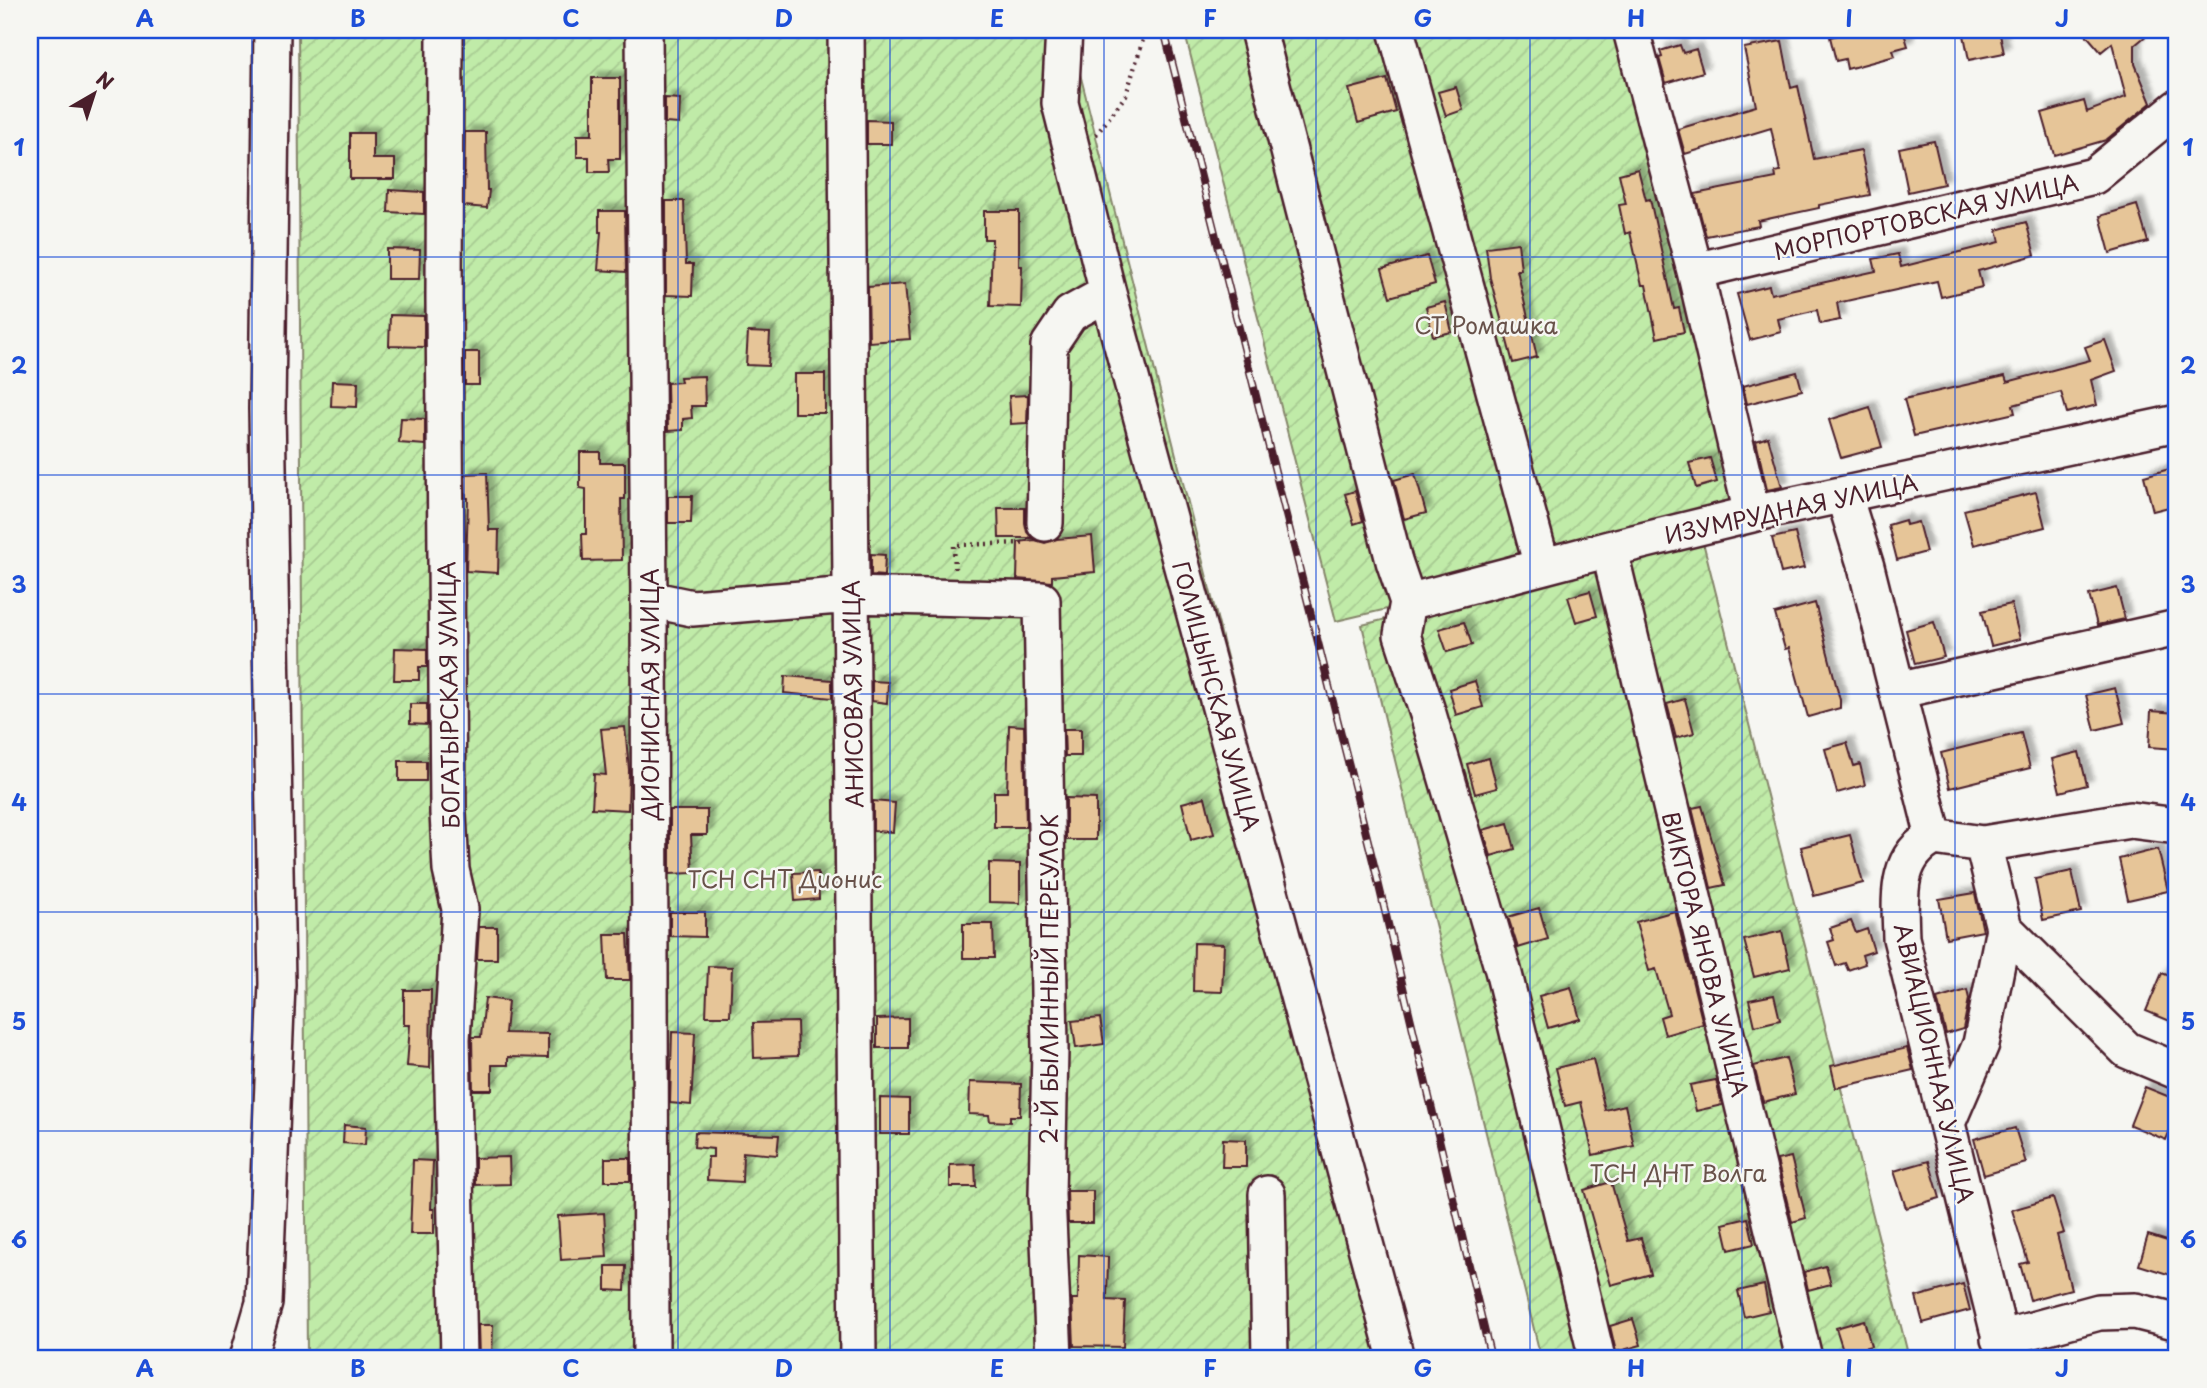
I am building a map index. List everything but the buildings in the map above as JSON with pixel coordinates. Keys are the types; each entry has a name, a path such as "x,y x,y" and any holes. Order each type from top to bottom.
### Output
{"street":[{"path":"272,30 267,409 277,984 264,1303 272,1358"},
{"name":"БОГАТЫРСКАЯ УЛИЦА","path":"445,30 444,298 449,813 451,870 460,909 452,1039 459,1358"},
{"name":"ДИОНИСНАЯ УЛИЦА","path":"644,30 651,1358"},
{"name":"АНИСОВАЯ УЛИЦА","path":"846,30 858,1358"},
{"name":"ГОЛИЦЫНСКАЯ УЛИЦА","path":"1064,30 1060,103 1108,293 1396,1358"},
{"path":"1258,30 1394,561 1408,602 1402,635 1503,970 1597,1358"},
{"path":"1396,30 1542,566"},
{"path":"1632,30 1695,271 1752,514"},
{"name":"МОРПОРТОВСКАЯ УЛИЦА","path":"1695,271 2094,176 2177,108"},
{"path":"1045,523 1049,345 1070,314 1108,293"},
{"name":"ИЗУМРУДНАЯ УЛИЦА","path":"1408,602 1752,514 2177,423"},
{"path":"1844,496 1866,567 1934,836 1983,844 2130,820 2177,826"},
{"name":"ВИКТОРА ЯНОВА УЛИЦА","path":"1609,549 1804,1358"},
{"path":"649,598 692,608 851,595 956,597"},
{"name":"2-Й БЫЛИННЫЙ ПЕРЕУЛОК","path":"956,597 1042,600 1050,1009 1047,1195 1054,1358"},
{"path":"1897,691 2177,628"},
{"name":"АВИАЦИОННАЯ УЛИЦА","path":"1934,836 1922,842 1907,861 1900,895 1901,938 2002,1348"},
{"path":"1947,1123 1981,1044 2004,928 1983,844"},
{"path":"2004,928 2127,1050 2177,1071"},
{"path":"1267,1194 1270,1358"},
{"path":"248,1358 264,1303"},
{"path":"2002,1348 2099,1312 2135,1311 2171,1320"}],"path":[{"path":"1079,178 1089,145 1126,95 1146,30"},
{"path":"956,597 954,544 1046,542 1045,523"}],"green space":[{"name":"ТСН СНТ Дионис","path":"298,30 1069,30 1243,721 1382,1358 307,1358"},
{"name":"СТ Ромашка","path":"1184,30 1639,30 1758,522 1336,621"},
{"name":"ТСН ДНТ Волга","path":"1703,542 1909,1358 1541,1358 1362,625"}],"railway":[{"path":"1164,30 1375,869 1491,1358"}]}
